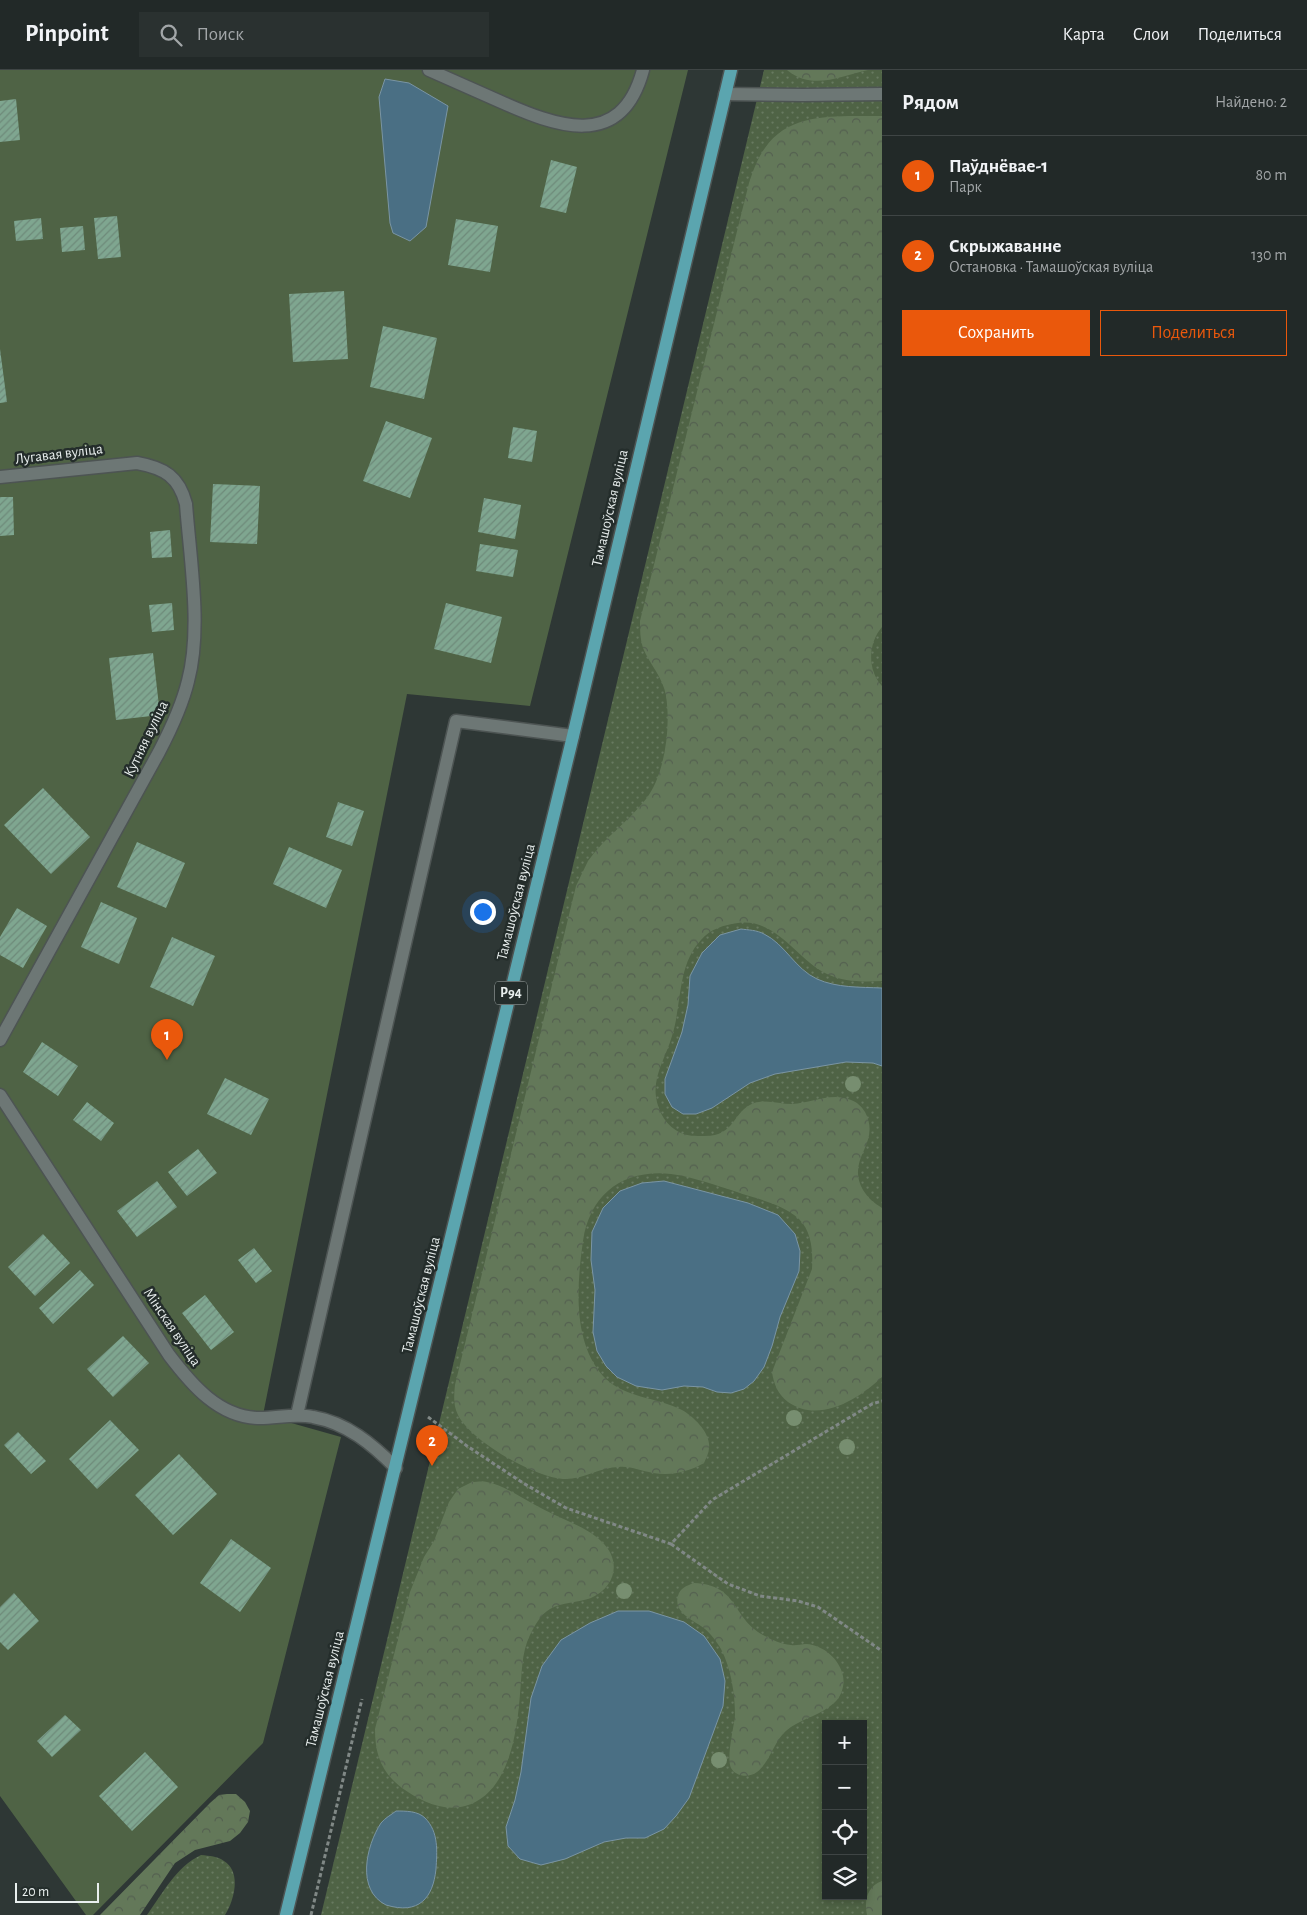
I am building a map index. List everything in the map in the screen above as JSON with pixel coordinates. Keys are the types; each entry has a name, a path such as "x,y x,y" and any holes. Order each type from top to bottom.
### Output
{"main road":[{"name":"Тамашоўская вуліца","path":"286,1915 573,736 731,70"}],"street":[{"path":"429,70 527,114 550,122 573,126 589,126 604,122 620,112 632,99 643,70"},
{"path":"726,94 882,94"},
{"name":"Лугавая вуліца","path":"0,477 121,463"},
{"name":"Кутняя вуліца","path":"0,1040 160,752 174,724 189,680 194,639 194,608 186,504 183,493 177,482 166,472 152,465 121,463"},
{"path":"296,1415 456,721 573,736"},
{"name":"Мінская вуліца","path":"0,1095 169,1355 188,1379 208,1399 232,1411 257,1418 296,1415 321,1419 347,1428 376,1448 396,1468"}],"path":[{"path":"671,1544 712,1500 872,1404 882,1401"},
{"path":"411,1404 467,1446 523,1483 566,1508 671,1544 728,1584 760,1596 798,1601 818,1607 882,1651"}],"green space":[{"path":"0,70 688,70 530,706 407,694 263,1415 341,1437 263,1743 93,1915 86,1915 0,1796"},
{"path":"764,70 882,70 882,1915 321,1915"},
{"path":"787,70 868,70 816,81 806,80"},
{"path":"882,116 882,627 877,633 871,656 874,672 882,686 882,981 854,981 840,979 827,974 775,933 752,923 738,923 713,930 701,940 693,950 688,961 681,986 675,1024 656,1081 656,1097 659,1108 667,1123 681,1133 692,1136 714,1135 722,1132 747,1107 759,1102 792,1104 836,1097 853,1101 862,1108 869,1123 869,1133 858,1169 859,1179 863,1190 882,1208 882,1377 850,1400 825,1410 800,1408 788,1402 777,1389 772,1372 812,1269 811,1242 807,1230 793,1214 761,1200 688,1177 671,1174 638,1176 612,1188 601,1198 587,1224 579,1275 581,1329 593,1362 603,1376 620,1389 672,1406 687,1413 704,1431 709,1442 708,1452 704,1463 692,1469 673,1474 660,1474 619,1467 570,1479 551,1477 520,1465 476,1436 465,1425 456,1411 454,1400 455,1385 576,886 594,853 646,799 653,789 662,764 668,721 666,696 662,683 643,648 640,621 749,183 757,161 776,136 789,127 803,121 818,118"},
{"path":"472,1482 485,1482 500,1486 590,1532 608,1548 614,1564 611,1580 599,1593 586,1600 555,1607 547,1611 538,1620 525,1649 522,1664 519,1710 513,1743 501,1776 492,1789 480,1799 465,1806 448,1808 424,1801 409,1793 389,1776 378,1754 375,1729 410,1592 424,1557 434,1541 449,1502 458,1489"},
{"path":"694,1583 709,1585 719,1589 733,1603 745,1620 763,1635 784,1644 806,1644 819,1647 835,1659 841,1670 843,1687 836,1701 824,1711 796,1724 785,1732 762,1767 750,1775 739,1775 731,1768 730,1750 735,1707 732,1681 724,1656 718,1644 709,1633 681,1612 677,1602 680,1591"},
{"path":"236,1794 245,1802 250,1811 248,1822 240,1833 230,1841 195,1850 175,1863 140,1915 100,1915 210,1803 219,1795"},
{"path":"201,1855 221,1859 230,1866 233,1872 235,1887 225,1915 147,1915 177,1873"},
{"path":"882,1881 882,1915 867,1915 866,1900 870,1890"}],"water":[{"path":"385,79 409,83 448,106 426,227 410,241 393,233 390,223 379,97"},
{"path":"741,929 752,930 771,938 802,969 817,979 841,986 882,988 882,1066 873,1063 846,1062 775,1074 750,1083 712,1108 696,1114 683,1114 672,1107 665,1094 665,1079 682,1032 688,1005 690,976 702,953 720,935"},
{"path":"664,1181 748,1203 778,1215 795,1234 800,1251 799,1271 780,1317 764,1367 754,1381 744,1389 731,1393 717,1392 703,1387 684,1386 662,1390 636,1386 617,1377 606,1366 597,1351 593,1332 595,1290 591,1260 592,1232 603,1208 620,1191 642,1183"},
{"path":"618,1611 649,1611 684,1622 704,1636 720,1659 725,1681 723,1706 689,1798 664,1829 645,1838 626,1838 604,1842 565,1859 541,1865 520,1859 508,1846 506,1827 515,1800 521,1772 531,1698 542,1666 561,1640 590,1623"},
{"path":"396,1811 412,1812 425,1818 433,1829 436,1842 436,1869 432,1888 422,1902 407,1908 386,1905 370,1889 367,1879 368,1855 371,1843 381,1823"}],"building":[{"path":"16,99 20,140 0,142 0,101"},
{"path":"551,160 577,167 566,213 540,207"},
{"path":"117,216 121,257 98,259 94,218"},
{"path":"41,218 43,239 16,241 14,221"},
{"path":"456,219 498,226 490,272 448,265"},
{"path":"83,226 85,250 62,252 60,228"},
{"path":"344,291 348,359 293,362 289,294"},
{"path":"383,326 437,338 424,399 370,387"},
{"path":"0,349 7,402 0,403"},
{"path":"386,421 432,438 410,498 363,481"},
{"path":"513,427 537,431 532,462 508,458"},
{"path":"213,484 260,486 257,544 210,542"},
{"path":"0,497 13,497 14,535 0,536"},
{"path":"484,498 521,505 515,539 478,532"},
{"path":"170,530 172,557 152,558 150,532"},
{"path":"480,544 518,550 513,577 476,571"},
{"path":"172,603 174,630 152,632 149,605"},
{"path":"446,603 502,617 491,663 434,649"},
{"path":"153,653 160,715 116,720 109,658"},
{"path":"43,788 90,837 51,874 4,825"},
{"path":"338,802 364,811 352,846 326,837"},
{"path":"137,842 185,863 166,908 117,887"},
{"path":"289,847 342,870 326,908 273,884"},
{"path":"101,902 137,918 119,964 81,947"},
{"path":"17,908 47,926 23,968 0,955 0,937"},
{"path":"172,937 215,956 193,1006 150,987"},
{"path":"42,1042 78,1066 58,1096 23,1072"},
{"path":"225,1078 269,1099 251,1135 207,1114"},
{"path":"87,1102 114,1123 101,1141 73,1120"},
{"path":"198,1149 217,1173 187,1196 168,1172"},
{"path":"157,1181 177,1207 137,1237 117,1211"},
{"path":"43,1234 70,1263 35,1296 8,1267"},
{"path":"254,1248 272,1271 256,1283 238,1260"},
{"path":"80,1270 94,1285 53,1324 39,1308"},
{"path":"205,1295 234,1332 211,1350 182,1313"},
{"path":"123,1336 149,1363 113,1397 87,1369"},
{"path":"110,1420 139,1450 97,1489 69,1459"},
{"path":"18,1432 46,1461 31,1474 4,1445"},
{"path":"179,1454 217,1494 173,1535 135,1495"},
{"path":"231,1539 271,1568 240,1612 200,1583"},
{"path":"14,1593 39,1621 8,1650 0,1642 0,1607"},
{"path":"65,1715 81,1730 52,1757 37,1741"},
{"path":"145,1752 178,1787 132,1831 99,1796"}],"place":[{"name":"Паўднёвае-1","path":"167,1060"},
{"name":"Скрыжаванне","path":"432,1466"}]}
